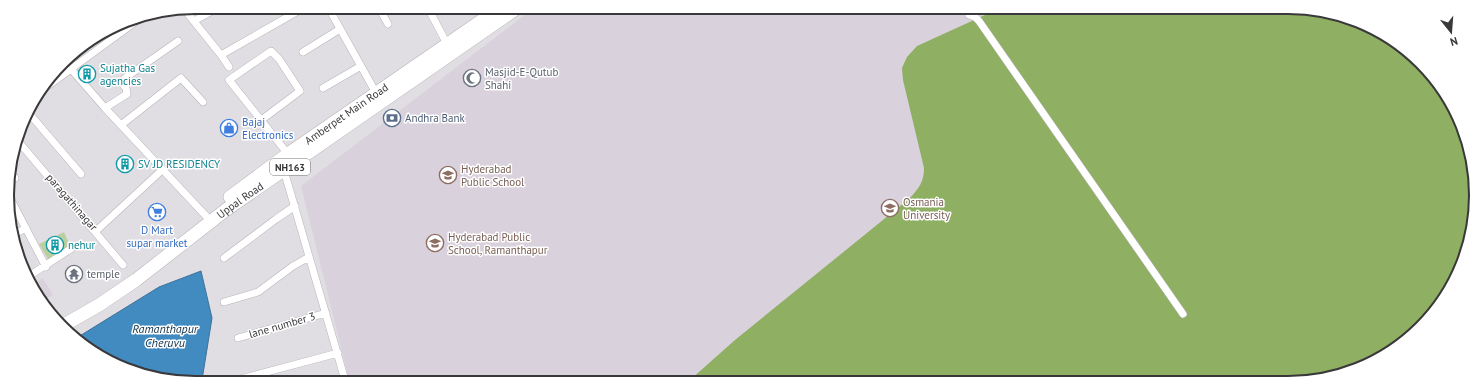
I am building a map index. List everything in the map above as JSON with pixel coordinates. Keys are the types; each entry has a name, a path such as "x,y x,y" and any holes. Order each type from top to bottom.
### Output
{"highway":[{"name":"Amberpet Main Road","path":"63,319 120,287 206,216 376,93 447,44 486,14"},
{"name":"Uppal Road","path":"67,323 120,287 228,209 284,161 507,14"}],"street":[{"path":"188,14 229,67"},
{"path":"194,21 206,14"},
{"path":"221,55 293,14"},
{"path":"332,14 376,93"},
{"path":"382,14 388,24"},
{"path":"431,14 447,44"},
{"path":"969,15 975,17 979,21 1183,314"},
{"path":"303,52 340,29"},
{"path":"55,81 122,30"},
{"path":"105,108 127,94 126,88 122,83 125,78 178,41"},
{"path":"260,121 300,91 272,51 229,80 260,121 284,161 309,257 344,376"},
{"path":"322,88 361,66"},
{"path":"71,69 105,108 206,216"},
{"path":"121,125 181,78 203,102"},
{"path":"32,118 81,174"},
{"name":"paragathinagar","path":"21,145 96,231 123,265"},
{"path":"96,231 162,170"},
{"path":"14,205 46,267"},
{"path":"224,258 296,206"},
{"path":"18,233 26,228"},
{"path":"33,274 46,267 72,248"},
{"path":"224,302 258,292 309,257"},
{"name":"lane number 3","path":"238,338 326,313"},
{"path":"252,376 338,353"}],"shaded area":[{"name":"Osmania University","path":"526,14 1300,14 1335,20 1378,38 1398,51 1416,67 1432,85 1450,115 1463,148 1469,183 1469,207 1466,230 1455,264 1445,286 1432,305 1416,323 1398,339 1378,352 1357,362 1323,373 1300,376 348,376 301,186"},
{"path":"43,278 53,295 47,298 36,282"}],"green space":[{"path":"987,14 1300,14 1323,17 1357,28 1389,45 1416,67 1438,94 1455,126 1466,160 1469,183 1469,207 1466,230 1455,264 1445,286 1432,305 1416,323 1398,339 1378,352 1357,362 1323,373 1300,376 694,376 735,340 910,198 916,191 922,181 924,168 903,80 902,68 907,57 917,46"},
{"name":"nehur","path":"64,232 70,246 48,259 39,244"}],"water":[{"name":"Ramanthapur Cheruvu","path":"201,271 212,318 203,376 183,376 148,370 104,352 81,335 159,287"}],"place":[{"name":"Sujatha Gas agencies","path":"87,74"},
{"name":"Masjid-E-Qutub Shahi","path":"472,78"},
{"name":"Andhra Bank","path":"392,118"},
{"name":"Bajaj Electronics","path":"229,128"},
{"name":"SV JD RESIDENCY","path":"125,164"},
{"name":"Hyderabad Public School","path":"448,175"},
{"name":"Osmania University","path":"890,208"},
{"name":"D Mart supar market","path":"157,212"},
{"name":"Hyderabad Public School, Ramanthapur","path":"435,243"},
{"name":"nehur","path":"55,245"},
{"name":"temple","path":"74,274"}]}
